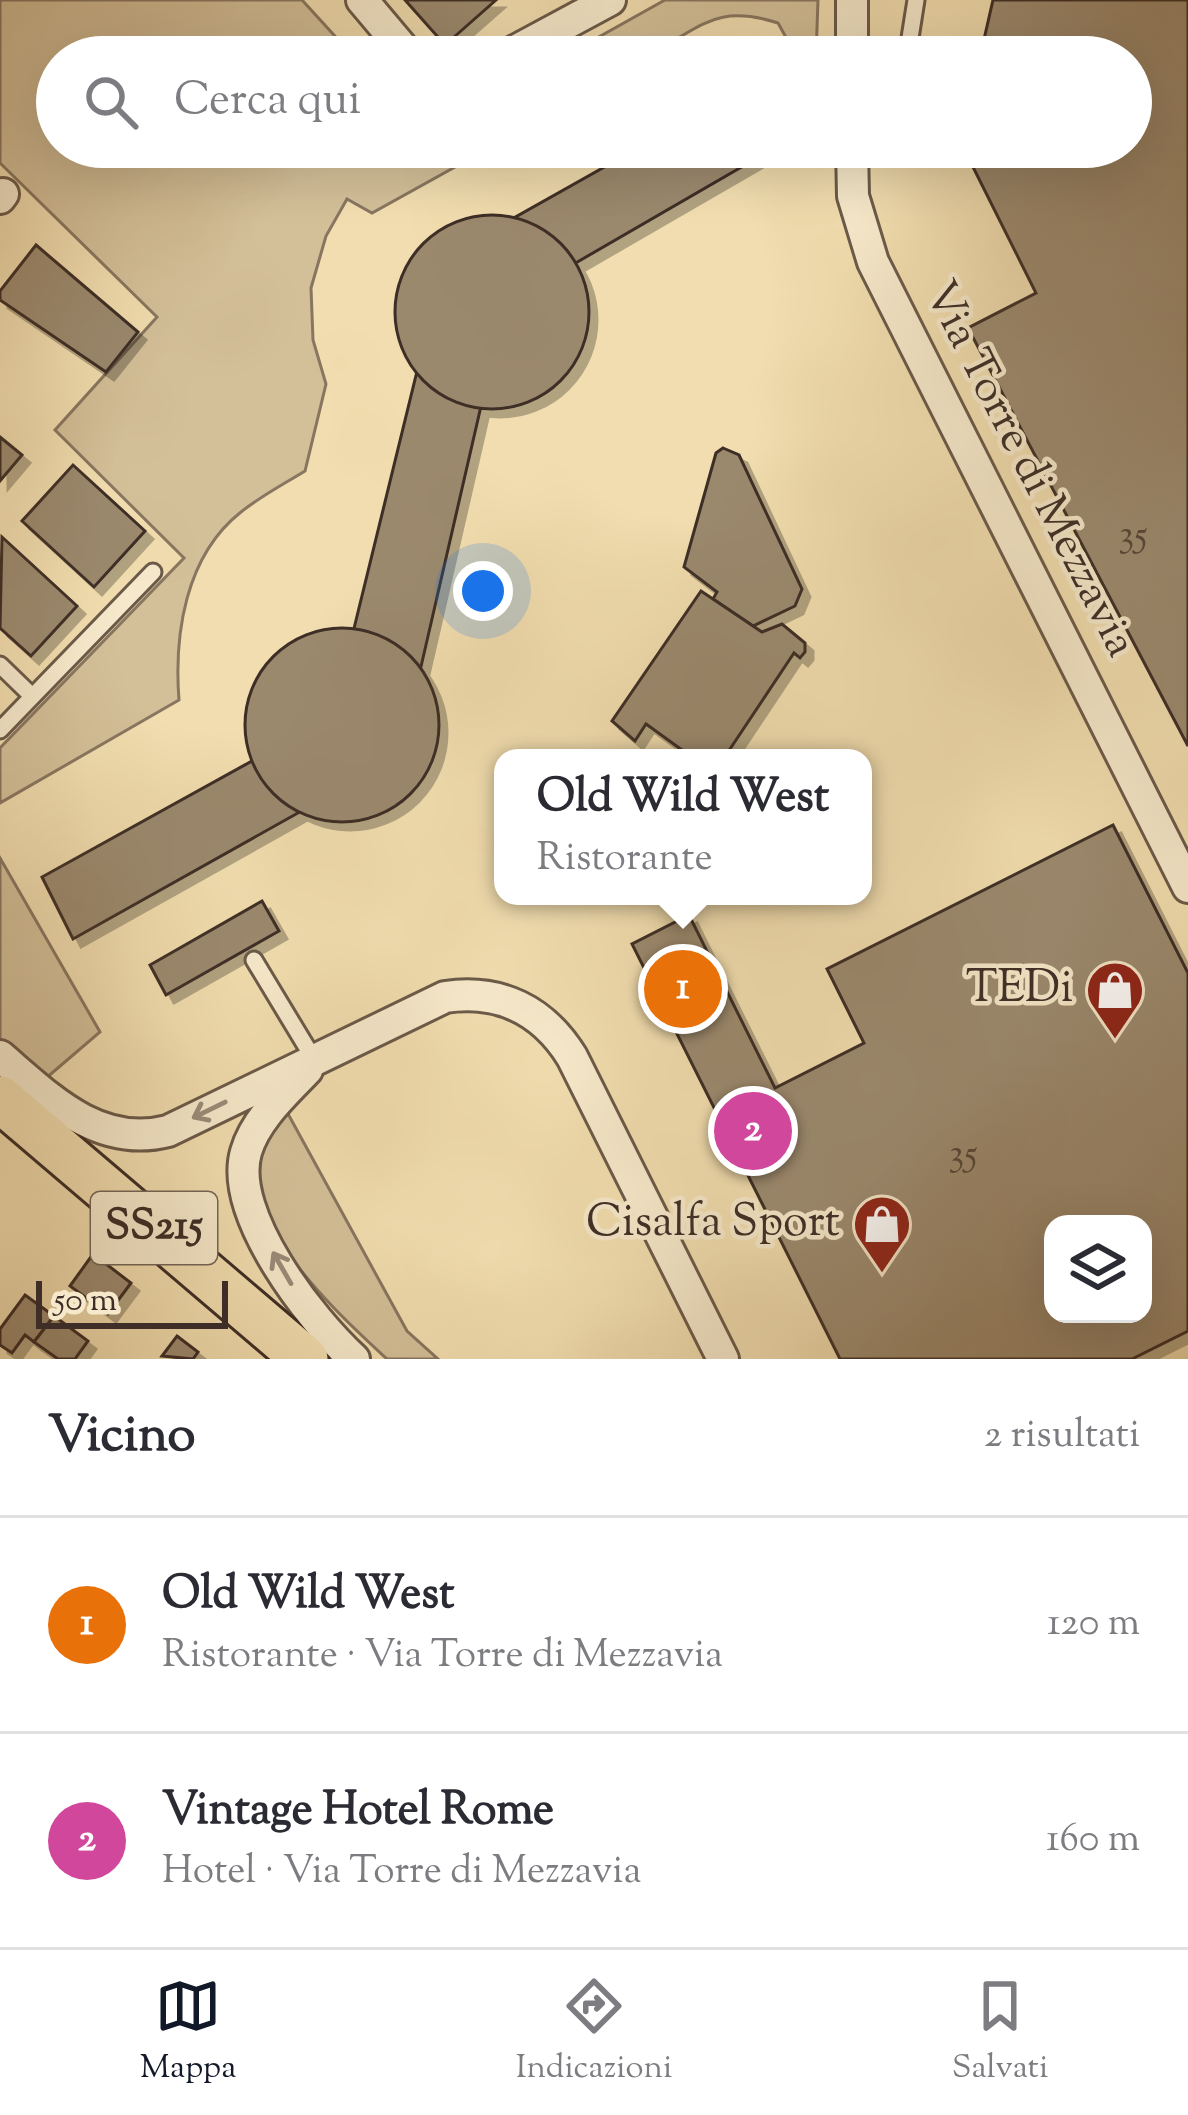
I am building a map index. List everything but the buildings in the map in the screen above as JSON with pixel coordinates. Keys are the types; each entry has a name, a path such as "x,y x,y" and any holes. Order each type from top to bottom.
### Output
{"main road":[{"name":"SS215","path":"0,1099 305,1359"},
{"name":"SS215","path":"0,1139 260,1359"}],"street":[{"path":"362,0 392,36"},
{"path":"531,36 558,14 610,0"},
{"path":"852,0 852,36"},
{"name":"Via Torre di Mezzavia","path":"852,168 853,196 873,262 1188,887"},
{"path":"0,1056 78,1118 138,1136 167,1131 445,998 481,995 533,1013 556,1033 578,1068 723,1359"},
{"path":"315,1061 257,1128 244,1159 243,1180 257,1223 303,1304 354,1359"}],"lane":[{"path":"910,36 916,0"},
{"path":"0,730 153,572"},
{"path":"0,665 32,696"},
{"path":"254,960 315,1061"}],"shaded area":[{"path":"0,0 302,0 335,36 36,36 36,168 453,168 372,213 347,199 326,236 311,288 313,340 326,384 305,471 241,512 207,551 195,574 182,624 179,700 0,803 0,748 184,558 55,430 157,317 0,163"},
{"path":"665,0 818,0 817,36 785,36 778,23 734,16 718,18 682,36 601,36"},
{"path":"0,858 100,1032 45,1079 0,1049"},
{"path":"287,1112 407,1331 438,1359 387,1359 336,1310 282,1244 263,1209 255,1174 262,1141"}],"place":[{"name":"Old Wild West","path":"683,989"},
{"name":"TEDi","path":"1115,1041"},
{"name":"Vintage Hotel Rome","path":"753,1131"},
{"name":"Cisalfa Sport","path":"882,1275"}]}
